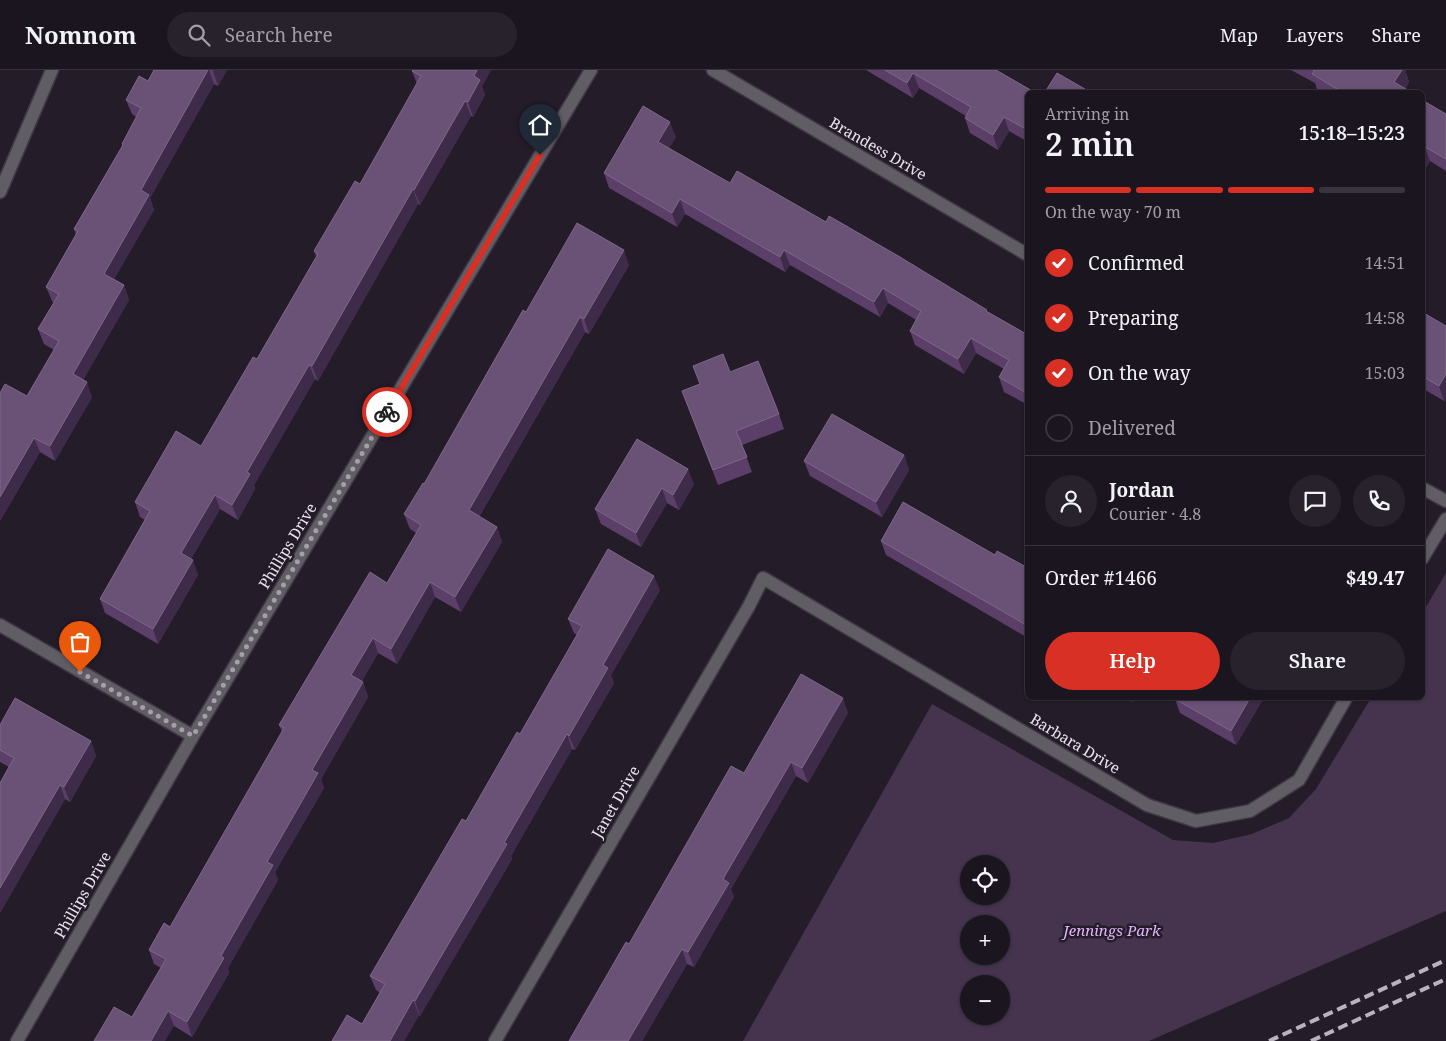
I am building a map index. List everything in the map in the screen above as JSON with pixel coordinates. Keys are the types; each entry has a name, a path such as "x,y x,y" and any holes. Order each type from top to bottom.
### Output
{"street":[{"path":"0,192 52,70"},
{"name":"Phillips Drive","path":"17,1041 193,736 591,70"},
{"name":"Brandess Drive","path":"713,70 1025,253"},
{"path":"1425,490 1446,502"},
{"path":"1425,554 1446,518"},
{"name":"Barbara Drive","path":"763,578 1146,805 1196,820 1250,811 1299,780 1345,700"},
{"name":"Janet Drive","path":"495,1041 749,606 763,578"},
{"path":"0,625 193,736"}],"green space":[{"name":"Jennings Park","path":"1446,573 1446,911 1149,1041 743,1041 932,704 1173,840 1213,843 1252,834 1289,818 1316,789 1370,700 1425,700 1425,609"}],"building":[{"path":"154,70 208,70 141,190 149,195 104,274 124,285 73,374 87,382 50,446 34,438 0,497 0,393 5,384 27,396 59,341 38,329 59,294 46,287 78,231 74,229 123,145 141,108 126,100 139,76 148,81"},
{"path":"413,70 477,70 474,76 480,80 468,102 465,101 413,189 312,366 309,365 247,472 250,474 232,505 215,495 181,553 193,560 153,629 100,599 150,511 135,502 176,431 201,446 253,357 257,359 318,254 314,251 355,181 360,184 421,76"},
{"path":"885,70 996,70 1031,90 1025,90 1025,128 1004,117 993,135 965,118 971,107 913,73 907,83"},
{"path":"1402,70 1394,82 1408,90 1339,90 1312,74 1314,71"},
{"path":"1057,73 1087,90 1046,90"},
{"path":"1425,102 1446,114 1446,159 1425,147"},
{"path":"643,106 670,122 658,142 730,183 737,171 826,222 829,216 1025,333 1025,392 999,377 1009,360 971,338 958,359 910,331 921,311 883,288 874,302 784,250 780,257 680,199 672,213 604,173"},
{"path":"577,223 624,250 584,319 580,317 469,510 497,527 455,597 430,582 391,649 373,638 351,675 363,682 312,770 318,773 267,862 273,865 221,956 224,958 187,1022 168,1011 151,1041 94,1041 114,1007 132,1017 166,959 149,950 164,923 170,927 284,728 279,725 370,572 387,583 421,525 404,514 424,484 523,310 526,312"},
{"path":"1425,314 1446,326 1446,374 1439,386 1425,378"},
{"path":"723,354 730,372 758,361 779,414 736,431 747,457 713,470 682,391 700,384 693,366"},
{"path":"832,414 904,455 876,502 804,461"},
{"path":"637,439 688,469 673,495 662,488 636,533 595,509"},
{"path":"903,502 995,555 997,551 1025,566 1025,624 881,541"},
{"path":"608,549 654,576 603,665 608,668 569,736 567,734 504,843 507,844 390,1041 332,1041 347,1015 362,1024 385,984 370,976 462,819 466,821 517,732 520,734 582,626 568,619"},
{"path":"801,674 843,698 802,768 791,762 723,879 729,883 688,952 682,949 628,1041 569,1041 626,942 629,944 731,766 744,773"},
{"path":"15,698 91,741 64,787 60,785 0,888 0,783 14,758 0,750 0,725"},
{"path":"1177,700 1249,700 1231,731"}],"railway":[{"path":"1269,1041 1446,960"},
{"path":"1311,1041 1446,979"}],"way so far":[{"path":"80,672 193,736 387,412"}],"route":[{"path":"387,412 540,155"}]}
